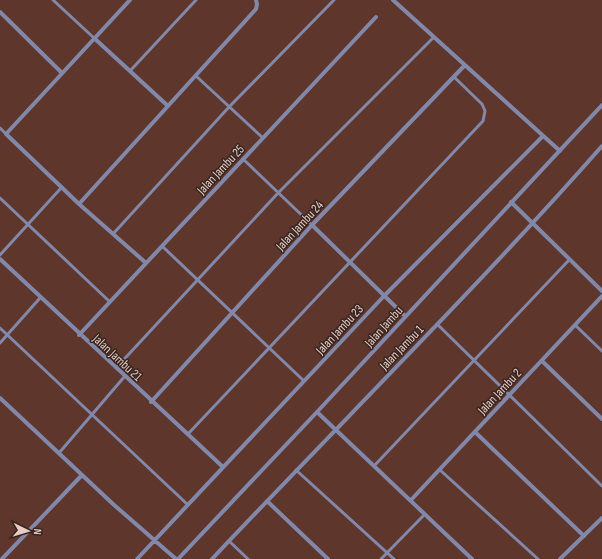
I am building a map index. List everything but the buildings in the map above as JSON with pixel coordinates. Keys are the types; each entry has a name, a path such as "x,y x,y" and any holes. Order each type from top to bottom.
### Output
{"street":[{"path":"79,204 256,9 258,4 256,0"},
{"path":"393,0 433,38 560,151"},
{"path":"398,4 402,0"},
{"path":"127,1 6,134 79,204 146,263"},
{"path":"0,12 62,73"},
{"name":"Jalan Jambu 25","path":"79,335 376,17"},
{"path":"94,38 168,106"},
{"name":"Jalan Jambu 24","path":"151,402 312,225 465,65"},
{"name":"Jalan Jambu","path":"177,559 317,412 602,105"},
{"name":"Jalan Jambu 23","path":"137,559 187,504 384,296 543,136"},
{"name":"Jalan Jambu 1","path":"212,559 533,224 602,146"},
{"path":"511,202 602,292"},
{"path":"312,225 405,316"},
{"name":"Jalan Jambu 21","path":"0,259 79,335 223,467"},
{"name":"Jalan Jambu 2","path":"411,500 602,296"},
{"path":"542,361 602,419"},
{"path":"0,398 154,540 177,559"},
{"path":"317,412 472,559"},
{"path":"475,432 584,536"},
{"path":"2,559 82,474"},
{"path":"267,501 328,559"},
{"path":"560,559 602,518"}],"lane":[{"path":"53,0 94,38"},
{"path":"130,71 196,0"},
{"path":"113,234 230,107 333,0"},
{"path":"116,368 279,192 433,38"},
{"path":"196,76 263,138"},
{"path":"188,434 482,121 485,111 482,104 454,77"},
{"path":"0,128 6,134"},
{"path":"243,159 312,225"},
{"path":"0,255 62,187"},
{"path":"0,198 110,302"},
{"path":"162,246 198,278 304,381"},
{"path":"374,466 569,260"},
{"path":"0,342 40,298"},
{"path":"437,324 602,486"},
{"path":"575,325 602,351"},
{"path":"0,328 187,504"},
{"path":"59,453 125,376"},
{"path":"296,470 394,559"},
{"path":"440,470 538,559"},
{"path":"381,559 425,514"},
{"path":"230,541 248,559"}]}
